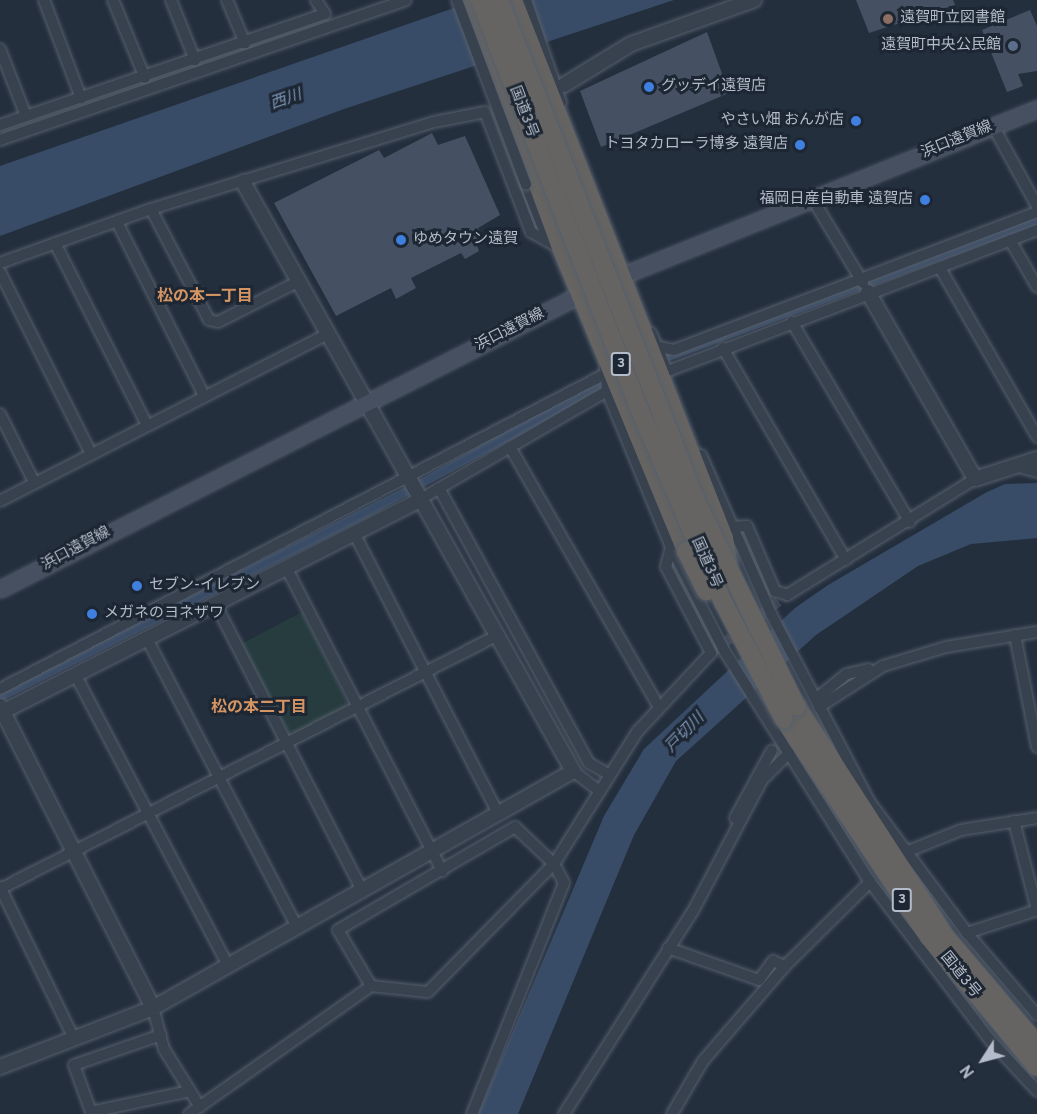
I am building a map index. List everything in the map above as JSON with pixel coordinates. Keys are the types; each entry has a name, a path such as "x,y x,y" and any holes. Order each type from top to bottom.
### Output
{"highway":[{"path":"470,0 562,250 604,350 679,549 729,634 781,712"},
{"name":"国道3号","path":"480,0 642,417 723,602 781,712 929,937 1037,1067"},
{"name":"国道3号","path":"499,0 658,408 729,572 781,712 939,927 1037,1044"},
{"path":"513,0 554,81 559,122 622,276 640,331 728,532 729,572"}],"main road":[{"name":"浜口遠賀線","path":"0,589 580,294 812,198 1037,109"}],"street":[{"path":"44,0 81,98"},
{"path":"113,0 145,78"},
{"path":"171,0 195,60"},
{"path":"227,0 244,43"},
{"path":"0,125 145,78 325,14 316,0"},
{"path":"0,140 406,0"},
{"path":"457,0 547,238"},
{"path":"526,0 554,81 631,44 754,0"},
{"path":"0,49 26,116"},
{"path":"0,263 151,210 434,122 485,112 531,232 547,238 562,250"},
{"path":"993,126 1037,206"},
{"path":"243,182 330,333 419,500 498,635 573,771 598,790"},
{"path":"812,198 860,277 975,479"},
{"path":"151,210 209,320 218,322 299,281"},
{"path":"659,347 674,350 860,277 1037,212"},
{"path":"117,222 204,396"},
{"path":"668,371 868,292 939,268 1037,230"},
{"path":"1010,240 1037,287"},
{"path":"55,243 147,425"},
{"path":"939,268 1037,437"},
{"path":"0,272 90,453"},
{"path":"792,322 910,522"},
{"path":"640,331 650,331 659,347 728,532 869,801 966,933 1037,1015"},
{"path":"0,501 90,453 330,333"},
{"path":"723,348 846,560"},
{"path":"604,350 607,391 724,652 781,712 789,753 870,882 990,1040 1037,1091"},
{"path":"0,688 409,480 605,374"},
{"path":"200,1107 161,1035 153,1008 75,850 1,710 419,500 607,391"},
{"path":"0,414 34,482"},
{"path":"510,447 658,705"},
{"path":"728,532 747,526 775,591 783,596 910,522 975,479 1037,459"},
{"path":"1014,466 1037,472"},
{"path":"439,488 589,763 610,775"},
{"path":"354,533 499,815"},
{"path":"189,1114 371,986 428,992 554,864 598,790 658,705 711,653 666,567 679,549"},
{"path":"286,567 356,708 442,871"},
{"path":"215,603 362,890"},
{"path":"818,703 883,666 1015,634 1037,632"},
{"path":"1015,634 1037,747"},
{"path":"74,1038 0,888 286,745 498,635"},
{"path":"146,637 297,927"},
{"path":"75,674 228,966"},
{"path":"732,832 736,812 772,750"},
{"path":"564,1114 668,948 762,780 789,753"},
{"path":"1,1064 153,1008 499,815 573,771"},
{"path":"906,852 961,830 1037,818"},
{"path":"966,933 1037,910 1014,821"},
{"path":"371,986 338,930 514,827 554,864 564,883 472,1114"},
{"path":"672,1114 703,1061 785,966 870,882"},
{"path":"668,948 759,980 773,961 785,966"},
{"path":"161,1035 74,1065 90,1112 190,1091"}],"green space":[{"path":"302,612 347,702 344,709 297,734 288,731 241,644"}],"water":[{"name":"西川","path":"477,0 674,0 344,109 0,236 0,166"},
{"path":"1037,216 1037,225 634,374 362,520 0,702 0,693 417,481 597,380"},
{"name":"戸切川","path":"1037,483 1037,538 971,544 918,566 816,635 676,761 634,835 518,1114 478,1114 604,816 644,749 795,608 828,585 987,492 1005,484"}],"building":[{"name":"遠賀町立図書館","path":"856,0 953,0 955,5 869,33"},
{"name":"遠賀町中央公民館","path":"1030,10 1037,26 1037,71 1018,74 1023,86 1007,92 982,30"},
{"path":"707,32 729,93 601,147 580,91"},
{"name":"ゆめタウン遠賀","path":"432,133 438,145 465,136 500,215 478,228 485,239 476,243 479,251 465,259 461,253 411,278 416,288 396,299 391,288 336,316 274,203 379,150 384,158"}],"tunnel":[{"path":"711,653 787,595"}],"place":[{"name":"遠賀町立図書館","path":"888,19"},
{"name":"遠賀町中央公民館","path":"1013,46"},
{"name":"グッデイ遠賀店","path":"649,87"},
{"name":"やさい畑 おんが店","path":"856,121"},
{"name":"トヨタカローラ博多 遠賀店","path":"800,145"},
{"name":"福岡日産自動車 遠賀店","path":"925,200"},
{"name":"ゆめタウン遠賀","path":"401,240"},
{"name":"セブン-イレブン","path":"137,586"},
{"name":"メガネのヨネザワ","path":"92,614"}],"district":[{"name":"松の本一丁目","path":"205,297"},
{"name":"松の本二丁目","path":"259,708"}]}
